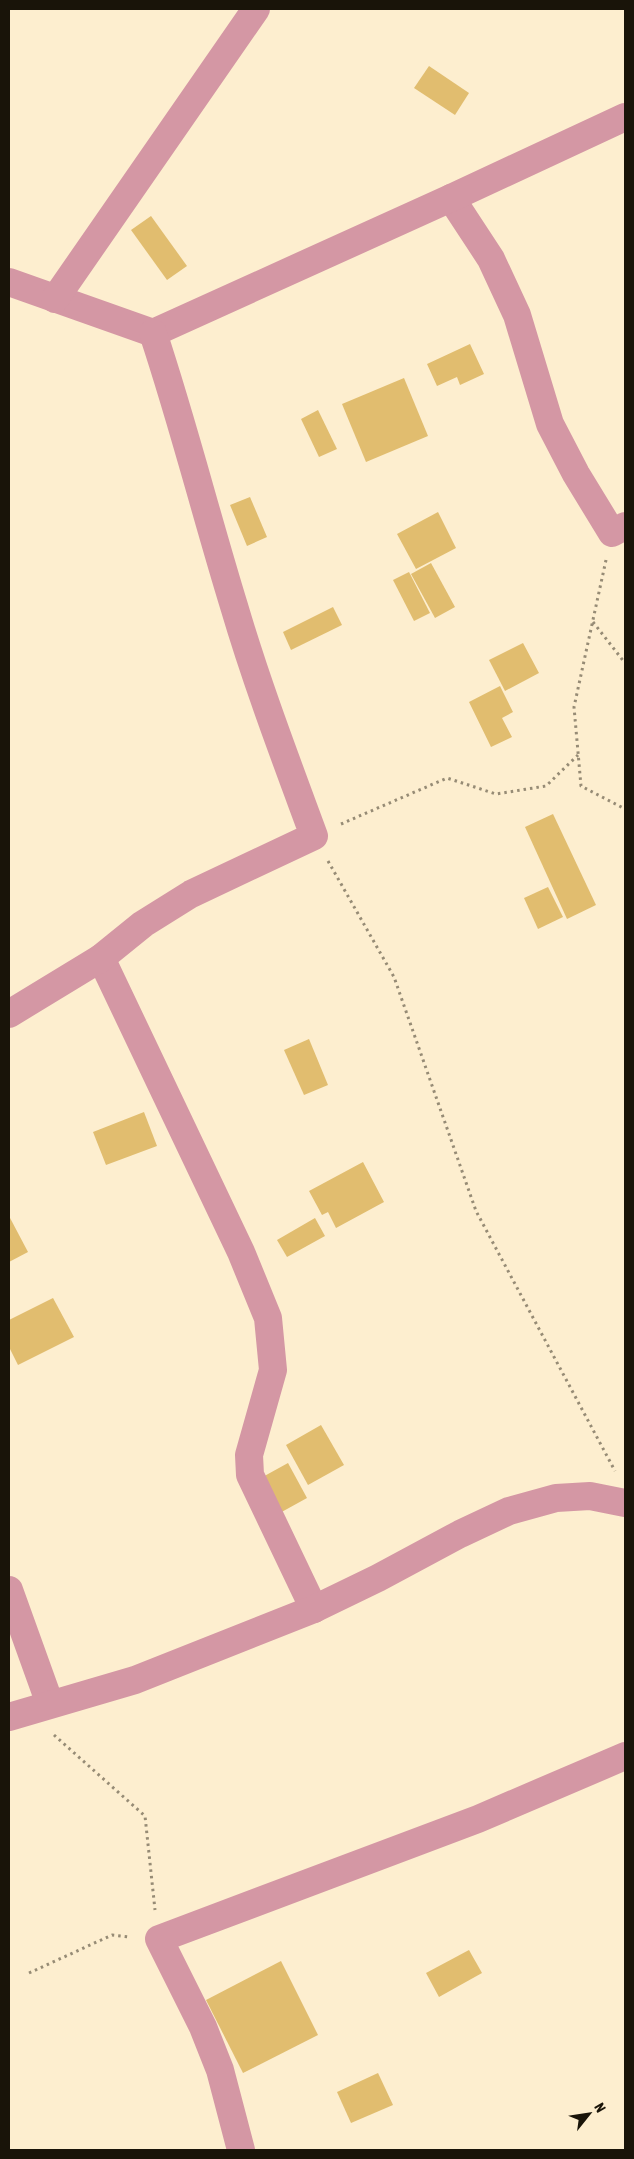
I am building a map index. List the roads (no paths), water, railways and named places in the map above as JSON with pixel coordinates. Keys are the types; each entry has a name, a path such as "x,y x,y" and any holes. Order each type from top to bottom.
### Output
{"street":[{"path":"55,299 256,9"},
{"path":"9,282 153,333 625,117"},
{"path":"451,198 491,259 518,315 550,424 576,474 619,529"},
{"path":"9,1014 101,958 143,924 191,894 314,836 283,752 234,607 172,391 153,333"},
{"path":"101,958 241,1252 268,1318 273,1370 249,1455 250,1475 314,1609"},
{"path":"9,1717 135,1680 314,1609 509,1511 556,1498 590,1496 625,1503"},
{"path":"9,1590 50,1704"},
{"path":"241,2150 217,2062 203,2027 159,1939 478,1819 625,1756"}]}
